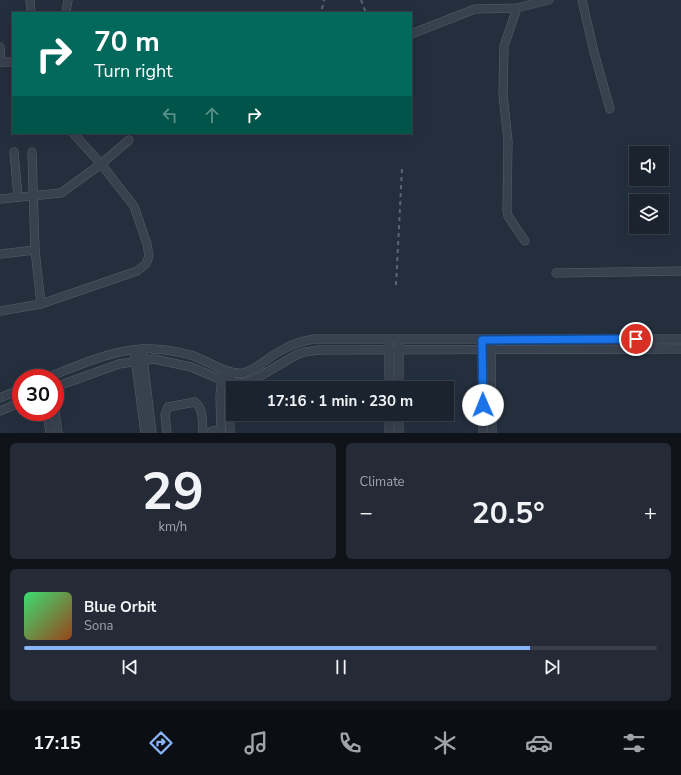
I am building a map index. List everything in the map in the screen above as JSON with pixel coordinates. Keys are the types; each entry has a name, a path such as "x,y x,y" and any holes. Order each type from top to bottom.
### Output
{"street":[{"path":"30,0 31,12"},
{"path":"66,12 68,0"},
{"path":"412,34 475,9 517,8 549,0"},
{"path":"582,0 594,52 610,109"},
{"path":"517,8 504,46 503,94 508,141 506,209 508,216 525,241"},
{"path":"0,47 0,62 12,62"},
{"path":"0,312 41,304 137,271 146,264 149,256 147,244 134,206 101,164 74,134"},
{"path":"0,200 61,193 101,164 130,140"},
{"path":"14,152 18,197"},
{"path":"32,152 35,250 41,304"},
{"path":"0,254 35,250"},
{"path":"556,273 681,271"},
{"path":"64,372 93,360 114,354 142,349 157,349 191,355 226,370 243,373 281,350 300,342 328,338 389,340 681,339"},
{"path":"389,340 389,381"},
{"path":"399,340 399,381"},
{"path":"483,433 482,349 486,340"},
{"path":"486,340 491,349 492,433"},
{"path":"142,349 140,361 145,433"},
{"path":"250,381 296,355 304,352 327,349 681,349"},
{"path":"134,350 140,361 152,433"},
{"path":"64,384 119,364 163,360 191,367 226,381"},
{"path":"210,433 212,431 221,431 220,396 226,381 226,370"},
{"path":"0,398 12,393"},
{"path":"166,433 165,415 168,407 194,402 199,406 201,411 203,433"},
{"path":"0,411 12,406"},
{"path":"48,421 50,433"},
{"path":"56,421 58,433"},
{"path":"229,421 230,433"},
{"path":"389,421 389,433"},
{"path":"399,421 399,433"}],"railway":[{"path":"322,9 324,0"},
{"path":"361,0 366,12"},
{"path":"396,285 402,169"}],"route":[{"path":"483,405 482,340 636,339"}]}
